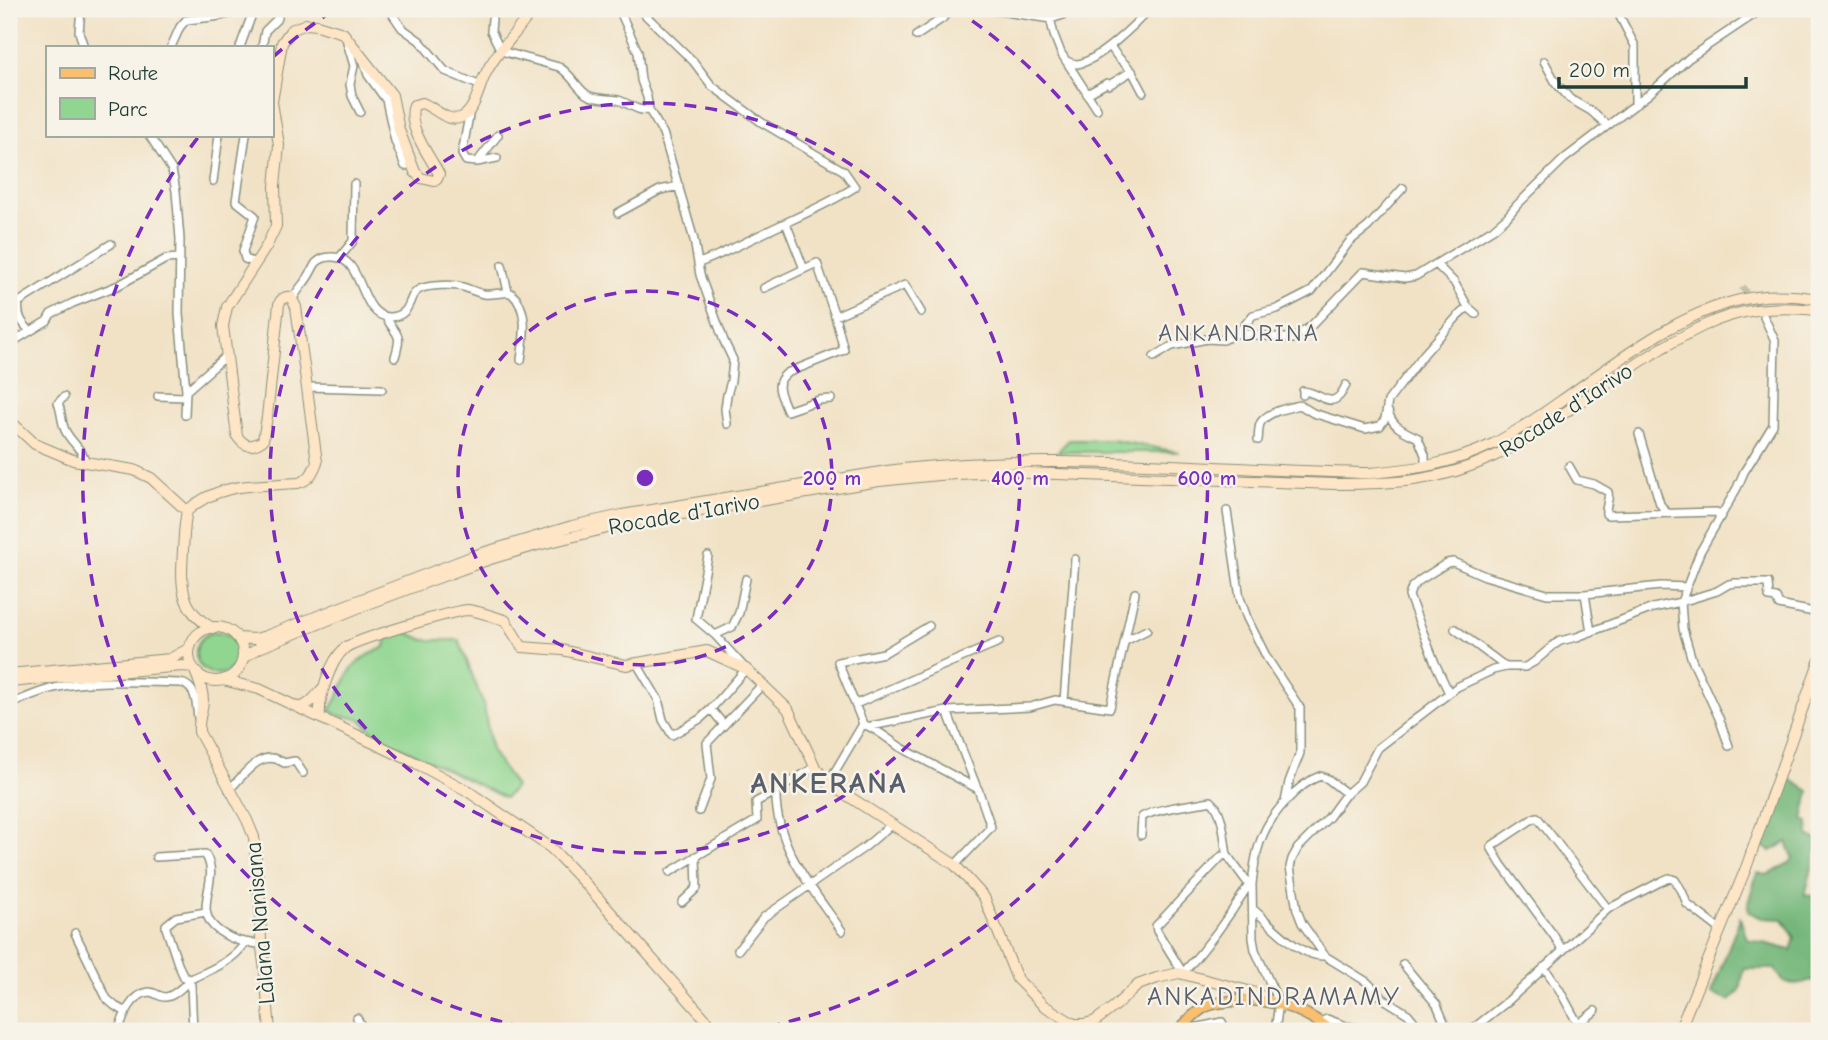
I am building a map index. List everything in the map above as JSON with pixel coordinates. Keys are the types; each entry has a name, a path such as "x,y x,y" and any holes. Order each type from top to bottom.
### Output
{"main road":[{"path":"273,96 282,43 291,30 306,24 330,27 343,33 392,95 399,130 411,164 421,178 434,181 439,174 414,128 414,105 426,104 440,114 455,119 463,117 470,110 492,62 525,23 532,9"},
{"path":"195,638 195,626 181,584 187,511 223,489 306,481 317,461 293,299 286,297 279,304 267,417 262,440 256,445 248,446 237,436 223,326 227,307 266,247 276,226 275,186 279,145 273,108"},
{"name":"Rocade d'Iarivo","path":"238,638 255,639 266,636 476,555 572,526 622,515 887,471 1031,461 1370,473 1440,464 1495,443 1531,422 1658,335 1713,309 1756,297 1819,299"},
{"name":"Rocade d'Iarivo","path":"242,662 259,648 360,607 534,546 628,523 879,481 998,472 1335,484 1386,484 1432,478 1472,466 1531,436 1653,354 1715,320 1752,310 1819,310"},
{"path":"10,424 35,444 73,460 134,470 157,482 187,511"},
{"path":"190,608 213,628"},
{"path":"320,717 319,710 329,671 346,647 391,631 467,610 505,620 522,647 562,650 626,665 707,651 746,669 788,709 815,767 828,783 955,865 984,897 1017,979 1043,1005 1072,1028 1095,1021 1139,984 1179,973 1256,993 1320,1022 1331,1031"},
{"path":"203,701 190,659 190,648 195,638 203,631 213,628 226,629 238,638 243,652 242,671 254,687"},
{"path":"9,674 170,659 190,648"},
{"path":"198,718 203,701 221,681 234,674 242,662"},
{"path":"1679,1031 1750,856 1819,662"},
{"path":"9,682 182,666 194,669 206,679 254,687 416,763 466,790 551,848 716,1031"},
{"path":"299,708 314,700 325,685"},
{"name":"Làlana Nanisana","path":"198,718 199,732 254,837 270,1031"},
{"path":"1179,1031 1208,1006 1242,1000 1274,1002"}],"street":[{"path":"81,9 79,32 84,46"},
{"path":"171,46 186,20 207,19 244,9"},
{"path":"240,46 254,9"},
{"path":"389,9 402,28 420,41 445,71 481,86"},
{"path":"619,9 638,52 640,80 649,110 663,133 701,275 733,360 732,381 725,409 727,424"},
{"path":"639,9 693,61 712,86 761,122 844,171 855,187 719,256 699,263"},
{"path":"916,36 943,18 950,9"},
{"path":"985,9 1051,19 1074,9"},
{"path":"1048,9 1057,44 1065,61 1097,109"},
{"path":"1065,61 1080,64 1110,46 1149,9"},
{"path":"1616,9 1635,46 1635,104"},
{"path":"1238,333 1293,339 1311,326 1363,272 1405,278 1416,276 1493,229 1564,159 1649,94 1689,58 1762,9"},
{"path":"262,46 265,31 278,18"},
{"path":"492,19 491,31 501,51 559,67 566,71 589,97 618,100 642,111 649,110"},
{"path":"343,33 354,66 350,84 352,96 360,112"},
{"path":"1110,46 1116,56 1132,71 1143,92"},
{"path":"364,58 368,75 386,100 395,141 405,166"},
{"path":"1544,61 1556,83 1570,99 1591,111 1607,125"},
{"path":"1087,94 1132,71"},
{"path":"470,110 462,154 466,161 497,158"},
{"path":"477,162 498,135"},
{"path":"150,136 174,175 180,258 179,314 185,415"},
{"path":"213,181 219,136"},
{"path":"246,136 236,201 255,216 243,251 245,259 256,263"},
{"path":"340,257 353,241 355,184"},
{"path":"618,213 660,190 679,186"},
{"path":"1154,357 1172,346 1207,339 1223,340 1238,333 1253,315 1277,309 1312,290 1350,241 1368,227 1403,188"},
{"path":"786,223 804,269"},
{"path":"30,331 21,322 19,302 111,244"},
{"path":"293,299 319,260 340,257 349,263 373,308 386,317 399,336 395,357"},
{"path":"9,344 47,321 51,314 119,285 166,259 180,258"},
{"path":"764,288 817,263 844,350 787,373 778,384 787,411 819,400 831,399"},
{"path":"1436,264 1454,282 1468,307 1476,314"},
{"path":"502,265 508,292"},
{"path":"835,316 905,285 920,312"},
{"path":"386,317 403,313 415,292 424,288 458,286 483,294 508,292 513,295 522,312 525,329 521,360"},
{"path":"1258,440 1261,422 1274,412 1300,405 1313,413 1365,429 1380,426 1385,419 1388,401 1424,354 1468,307"},
{"path":"1729,746 1692,660 1683,629 1681,602 1700,552 1744,471 1773,425 1775,341 1764,317"},
{"path":"158,396 185,394 227,355"},
{"path":"1303,395 1303,391 1307,391 1325,400 1334,400 1342,394 1346,385"},
{"path":"307,387 382,389"},
{"path":"64,397 58,403 64,428 81,450 86,462"},
{"path":"1387,407 1390,419 1398,428 1418,438 1425,455 1425,467"},
{"path":"1639,435 1660,504 1666,512"},
{"path":"1569,466 1577,480 1594,484 1608,492 1605,511 1608,515 1716,512 1719,519"},
{"path":"1227,511 1240,598 1247,618 1267,658 1300,708 1300,753 1285,802"},
{"path":"637,664 658,699 663,720 672,735 700,719 746,669 715,635 696,619 708,556"},
{"path":"1064,701 1075,559"},
{"path":"1450,693 1435,663 1409,596 1412,587 1420,580 1447,563 1453,562 1485,576 1557,595 1661,586 1687,587"},
{"path":"715,635 732,627 739,613 746,579"},
{"path":"1418,1031 1409,1014 1384,999 1359,976 1325,956 1302,923 1297,910 1290,867 1298,848 1360,782 1378,748 1450,693 1485,673 1506,667 1525,667 1554,645 1653,608 1681,602 1735,583 1768,583 1769,597 1776,598 1779,605 1819,613"},
{"path":"828,783 867,725 947,711 1030,707 1055,700 1110,708 1135,593"},
{"path":"1585,594 1591,632"},
{"path":"929,626 884,653 838,662 867,725 978,789"},
{"path":"1455,629 1506,667"},
{"path":"1125,641 1147,630"},
{"path":"856,705 999,642"},
{"path":"9,705 39,692 68,685 181,683 189,685 193,690 198,718"},
{"path":"699,811 711,779 706,743 762,685"},
{"path":"711,709 724,725"},
{"path":"947,711 991,827 955,865"},
{"path":"229,790 253,766 267,757 279,759 284,763 295,761 303,773"},
{"path":"670,872 757,820 756,802 815,767"},
{"path":"1275,1031 1274,1002 1253,939 1252,884 1255,858 1262,835 1285,802 1309,781 1320,776 1347,794"},
{"path":"776,791 779,827 808,885 842,931"},
{"path":"1141,835 1144,815 1211,801 1219,813 1227,855 1247,882 1252,884"},
{"path":"1562,950 1501,864 1491,847 1493,845 1537,817 1608,909"},
{"path":"738,950 764,917 865,847 892,824"},
{"path":"156,857 206,855 211,880 206,912 211,924 235,941 261,944"},
{"path":"1227,855 1222,856 1156,926 1183,974 1226,922 1248,886 1252,884"},
{"path":"682,902 697,888 695,856"},
{"path":"1470,1031 1508,1001 1608,909 1660,882 1672,878 1682,891 1687,904 1721,930"},
{"path":"1254,910 1294,946 1318,957 1325,956"},
{"path":"206,912 176,917 166,925 184,977 193,978 230,960 245,943"},
{"path":"75,933 107,999 126,1012"},
{"path":"1403,964 1437,1004 1448,1031"},
{"path":"1544,967 1578,1024"},
{"path":"118,1031 126,1012 144,993 169,996 189,982 193,1031"},
{"path":"1570,1031 1595,1011"},
{"path":"357,1018 364,1031"},
{"path":"1320,1022 1327,1018 1346,1026 1378,1031"},
{"path":"1179,1031 1222,1022 1226,1031"}],"green space":[{"path":"1069,440 1112,440 1179,452 1057,452"},
{"path":"217,632 232,638 238,653 232,668 217,674 202,668 196,653 202,638"},
{"path":"406,632 424,640 459,640 484,706 491,750 515,787 505,798 376,735 360,719 337,715 330,710 354,666 366,656 385,647 387,637"},
{"path":"1785,776 1809,791 1803,820 1808,822 1809,836 1819,840 1805,895 1819,897 1819,983 1811,980 1796,985 1783,981 1775,969 1744,969 1740,990 1730,1001 1711,994 1740,918 1747,939 1791,950 1795,938 1783,919 1762,918 1749,912 1748,903 1757,873 1767,875 1791,862 1793,857 1787,842 1771,851 1760,845"}],"tunnel":[{"path":"1742,287 1760,311"}],"district":[{"name":"ANKANDRINA","path":"1239,333"},
{"name":"ANKERANA","path":"829,783"},
{"name":"ANKADINDRAMAMY","path":"1274,997"}]}
